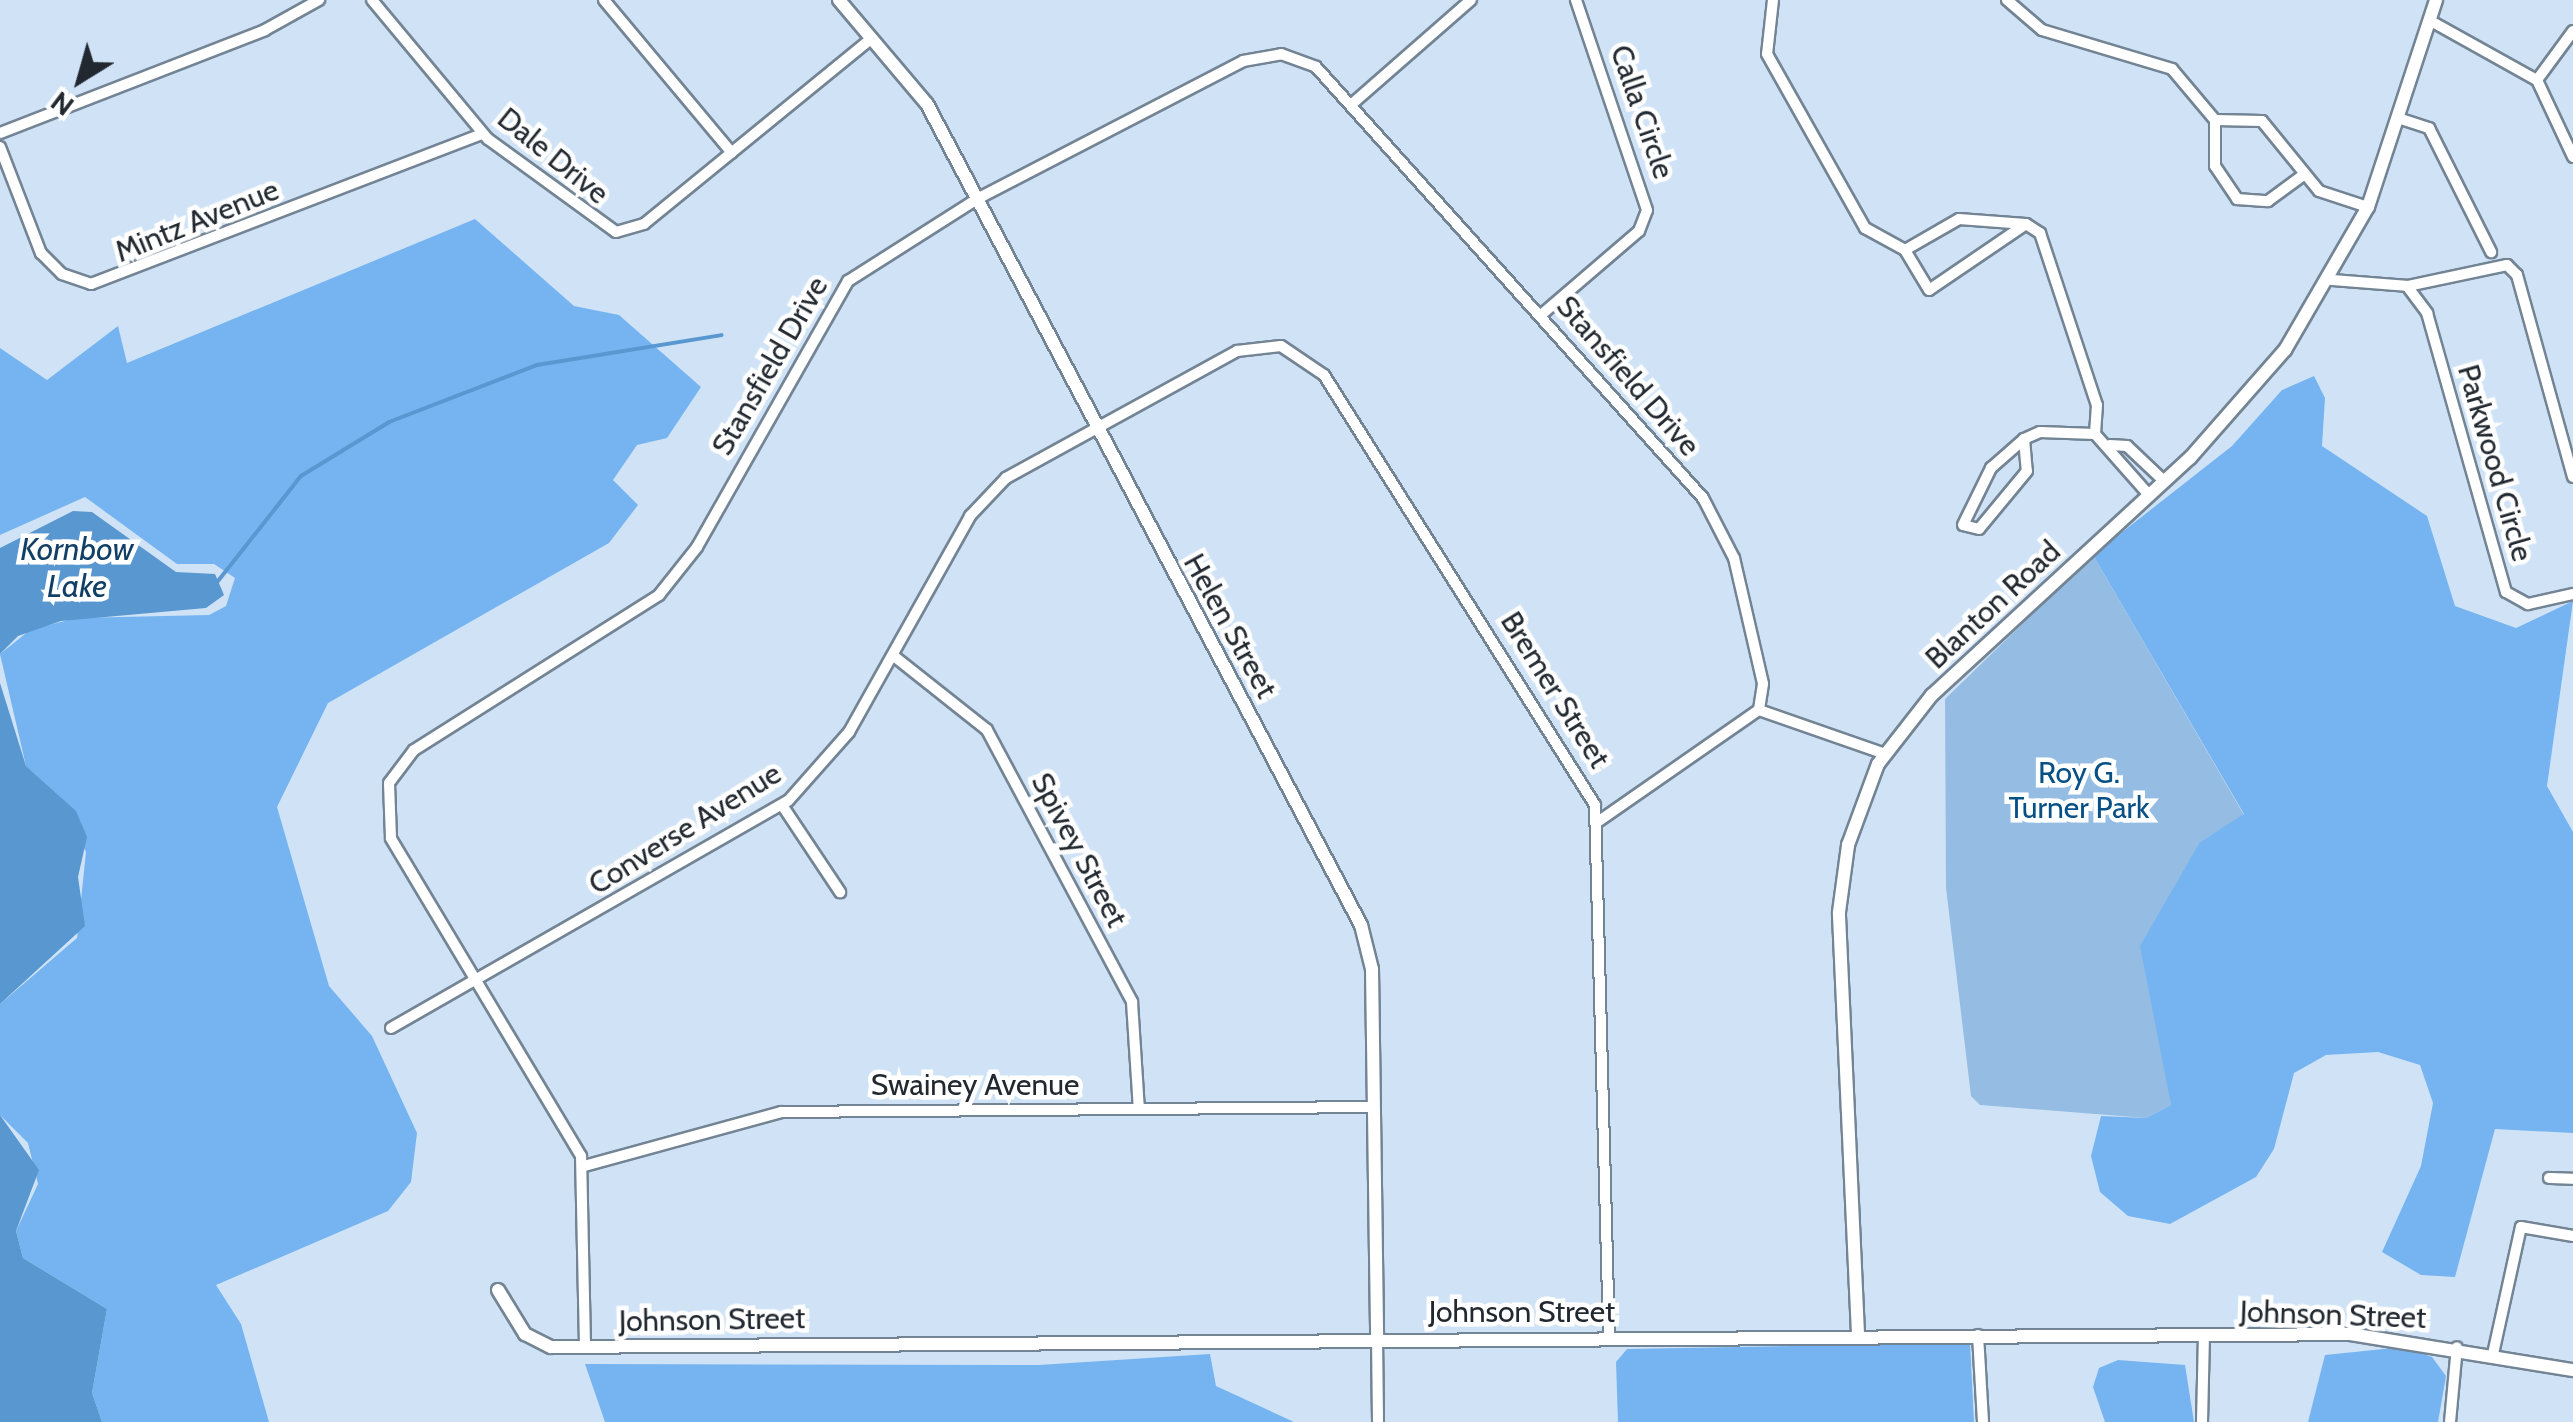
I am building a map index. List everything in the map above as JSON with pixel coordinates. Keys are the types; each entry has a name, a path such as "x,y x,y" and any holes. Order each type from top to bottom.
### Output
{"street":[{"path":"0,133 266,30 319,0"},
{"name":"Dale Drive","path":"372,0 482,134 616,232 644,224 872,38"},
{"path":"604,0 732,153"},
{"name":"Helen Street","path":"839,0 927,104 1093,428 1353,904 1372,969 1377,1338"},
{"path":"1352,104 1470,0"},
{"name":"Calla Circle","path":"1541,315 1639,231 1648,210 1576,0"},
{"path":"1773,0 1768,54 1866,228 1904,250 1930,290 2026,224"},
{"path":"2007,0 2042,30 2172,69 2215,120 2214,166 2237,199 2268,201 2302,176"},
{"name":"Blanton Road","path":"1858,1334 1839,912 1851,834 1884,754 1932,695 2148,494 2257,386 2331,280 2368,207 2436,0"},
{"path":"2430,20 2537,80 2573,157"},
{"path":"2537,80 2573,31"},
{"name":"Stansfield Drive","path":"584,1346 584,1166 479,981 391,838 385,809 398,766 659,595 697,547 848,280 977,199 1258,56 1303,60 1352,104 1715,517 1759,666 1759,710"},
{"path":"2398,118 2430,128 2491,252"},
{"path":"2215,120 2262,121 2302,176 2368,207"},
{"name":"Mintz Avenue","path":"0,147 41,253 62,274 91,284 482,134"},
{"path":"1904,250 1960,219 2026,224 2044,238 2097,405 2095,434"},
{"path":"2331,280 2407,286 2508,265 2517,275 2573,478"},
{"name":"Parkwood Circle","path":"2407,286 2427,313 2506,592 2528,604 2573,594"},
{"name":"Bremer Street","path":"1093,428 1251,346 1281,346 1314,363 1600,821"},
{"name":"Converse Avenue","path":"390,1028 479,981 782,805 850,732 982,502 1024,464 1093,428"},
{"path":"2024,439 2027,471 1979,528 1963,525 1970,496 2024,439 2095,434 2110,445 2148,494"},
{"path":"2110,445 2127,446 2162,480"},
{"name":"Spivey Street","path":"895,656 987,730 1132,1002 1140,1109"},
{"path":"1610,1336 1600,821 1759,710 1884,754"},
{"path":"782,805 840,892"},
{"name":"Swainey Avenue","path":"584,1166 781,1112 1374,1107"},
{"path":"2549,1178 2573,1178"},
{"path":"2492,1354 2522,1227 2573,1236"},
{"name":"Johnson Street","path":"498,1290 533,1341 584,1346 1858,1334 2350,1334 2458,1346 2573,1370"},
{"path":"1978,1335 1983,1422"},
{"path":"2202,1422 2204,1337"},
{"path":"1377,1338 1378,1422"},
{"path":"2450,1422 2458,1346"}],"green space":[{"name":"Roy G. Turner Park","path":"2093,555 2244,815 2200,842 2165,1065 2171,1105 2146,1118 1980,1105 1971,1096 1946,888 1945,699"}],"shaded area":[{"path":"475,219 574,306 619,315 701,387 667,438 637,445 613,480 638,505 609,543 328,703 277,807 329,986 372,1036 417,1133 411,1182 388,1211 216,1285 241,1324 269,1422 102,1422 92,1393 107,1309 23,1258 16,1231 38,1184 28,1143 0,1115 0,1004 77,938 86,852 59,796 26,766 0,654 30,630 76,618 209,615 226,606 235,578 214,564 177,564 85,497 0,535 0,348 47,380 118,326 127,363"},
{"path":"2314,376 2325,398 2322,446 2427,516 2455,606 2516,628 2573,601 2547,786 2573,832 2573,1133 2495,1129 2455,1277 2421,1275 2382,1252 2421,1166 2433,1103 2420,1065 2378,1052 2326,1055 2294,1073 2274,1149 2256,1177 2170,1224 2128,1216 2100,1192 2091,1156 2101,1116 2146,1118 2171,1105 2140,946 2200,842 2244,814 2093,555 2232,446 2282,390"},
{"path":"1970,1343 1974,1422 1618,1422 1616,1362 1627,1349"},
{"path":"2403,1347 2432,1357 2446,1376 2438,1422 2308,1422 2325,1355"},
{"path":"1210,1354 1216,1386 1294,1422 605,1422 585,1364 1039,1365"},
{"path":"2118,1360 2185,1365 2194,1422 2105,1422 2093,1387 2099,1368"}],"water":[{"name":"Kornbow Lake","path":"73,511 92,512 176,572 215,574 224,595 206,608 61,621 18,636 0,654 0,548"},
{"name":"Kornbow Lake","path":"0,683 26,766 76,811 87,837 78,877 85,926 0,1004"},
{"path":"0,1115 39,1170 16,1231 23,1258 107,1309 92,1393 102,1422 0,1422"}],"waterway":[{"path":"218,581 301,476 389,422 537,365 722,335"}]}
